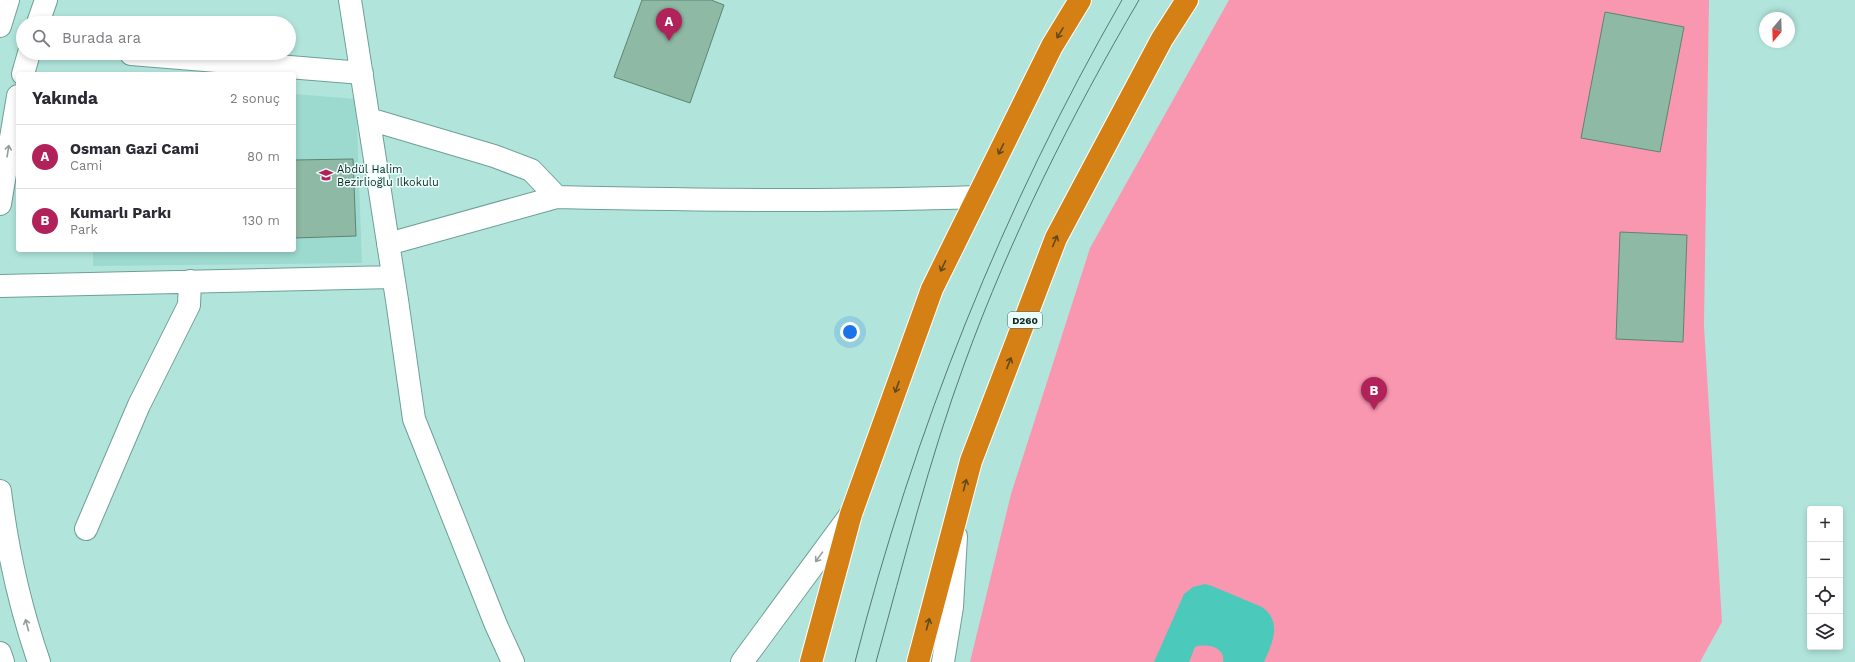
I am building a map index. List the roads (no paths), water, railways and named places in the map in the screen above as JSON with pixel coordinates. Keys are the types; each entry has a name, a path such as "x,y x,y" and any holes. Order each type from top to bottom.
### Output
{"highway":[{"path":"811,662 851,514 932,289 1052,46 1080,0"},
{"name":"D260","path":"918,662 971,461 1056,238 1162,39 1187,0"}],"street":[{"path":"0,26 8,0"},
{"path":"40,16 46,0"},
{"path":"350,0 414,419 496,625 514,662"},
{"path":"23,72 26,60"},
{"path":"204,60 362,73"},
{"path":"0,204 16,108"},
{"path":"369,119 494,156 531,170 557,197"},
{"path":"388,244 557,197 887,201 977,197"},
{"path":"0,286 393,277"},
{"path":"86,529 139,405 189,306 190,281"},
{"path":"0,491 5,526 27,628 39,662"},
{"path":"742,662 851,514"},
{"path":"943,662 952,607 957,514"},
{"path":"0,653 3,662"}],"water":[{"path":"1205,584 1262,607 1268,613 1272,619 1274,633 1264,662 1223,662 1221,653 1214,647 1199,646 1195,647 1189,662 1154,662 1184,594 1193,587"}],"tram line":[{"path":"855,662 905,490 934,406 966,322 1038,158 1079,78 1122,0"},
{"path":"876,662 940,436 965,362 983,315 1022,223 1066,132 1139,0"}],"place":[{"name":"Osman Gazi Cami","path":"669,41"},
{"name":"Abdül Halim Bezirlioğlu Ilkokulu","path":"326,175"},
{"name":"Kumarlı Parkı","path":"1374,410"}]}
